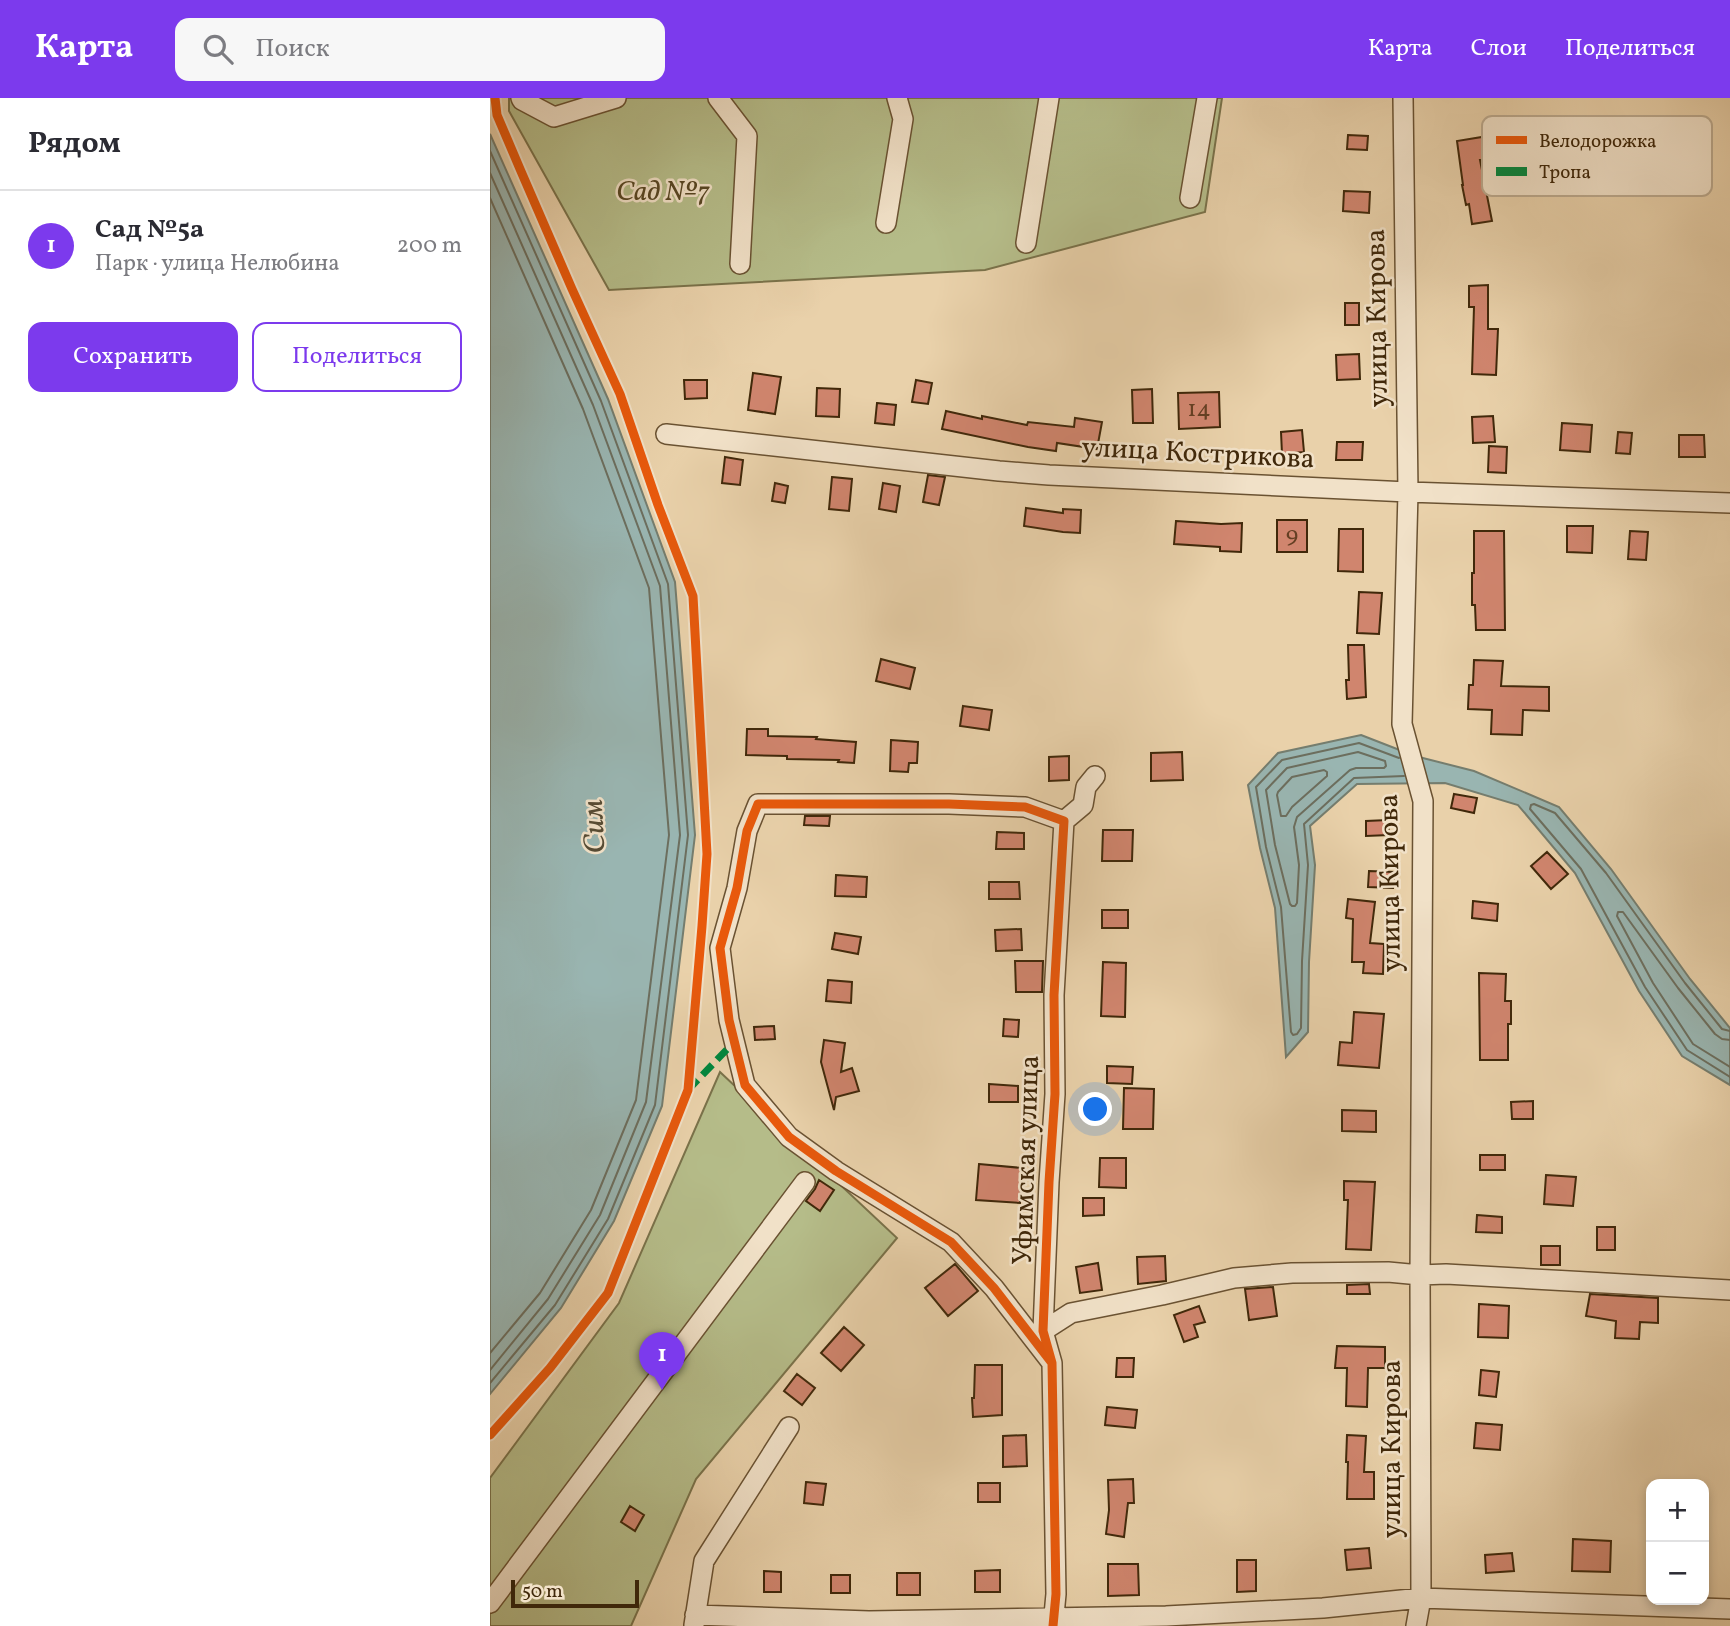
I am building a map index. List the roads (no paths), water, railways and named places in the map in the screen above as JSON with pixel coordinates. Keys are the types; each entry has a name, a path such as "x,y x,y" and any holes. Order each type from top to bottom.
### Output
{"street":[{"path":"521,98 554,117 616,98"},
{"path":"719,98 747,136 740,264"},
{"path":"886,223 903,120 897,98"},
{"path":"1026,243 1049,98"},
{"path":"1190,198 1207,98"},
{"name":"улица Кирова","path":"1403,98 1408,492 1402,724 1423,802 1421,1598 1416,1626"},
{"name":"улица Кострикова","path":"666,434 1011,472 1408,492 1730,503"},
{"path":"1052,1363 994,1289 951,1242 836,1171 789,1137 745,1085 729,1020 720,947 737,888 747,831 758,804 949,804 1025,807 1064,821 1083,805 1086,787 1096,776"},
{"name":"Уфимская улица","path":"1054,1621 1056,1594 1052,1363 1043,1331 1055,1094 1054,995 1064,821"},
{"path":"490,1603 805,1182"},
{"path":"1043,1331 1072,1313 1234,1278 1292,1273 1446,1274 1730,1290"},
{"path":"789,1427 704,1561 694,1620 1054,1621 1245,1613 1421,1598 1730,1609"}],"water":[{"name":"Сим","path":"490,134 608,399 675,582 695,835 662,1106 614,1221 561,1308 490,1394"},
{"path":"1361,735 1415,756 1474,771 1559,807 1611,869 1690,979 1730,1028 1730,1085 1682,1056 1639,991 1575,873 1518,805 1445,783 1357,784 1310,826 1315,865 1308,1032 1286,1057 1275,908 1248,785 1278,753"}],"place":[{"name":"Сад №5а","path":"662,1390"}],"park label":[{"name":"Сад №7","path":"663,192"}]}
